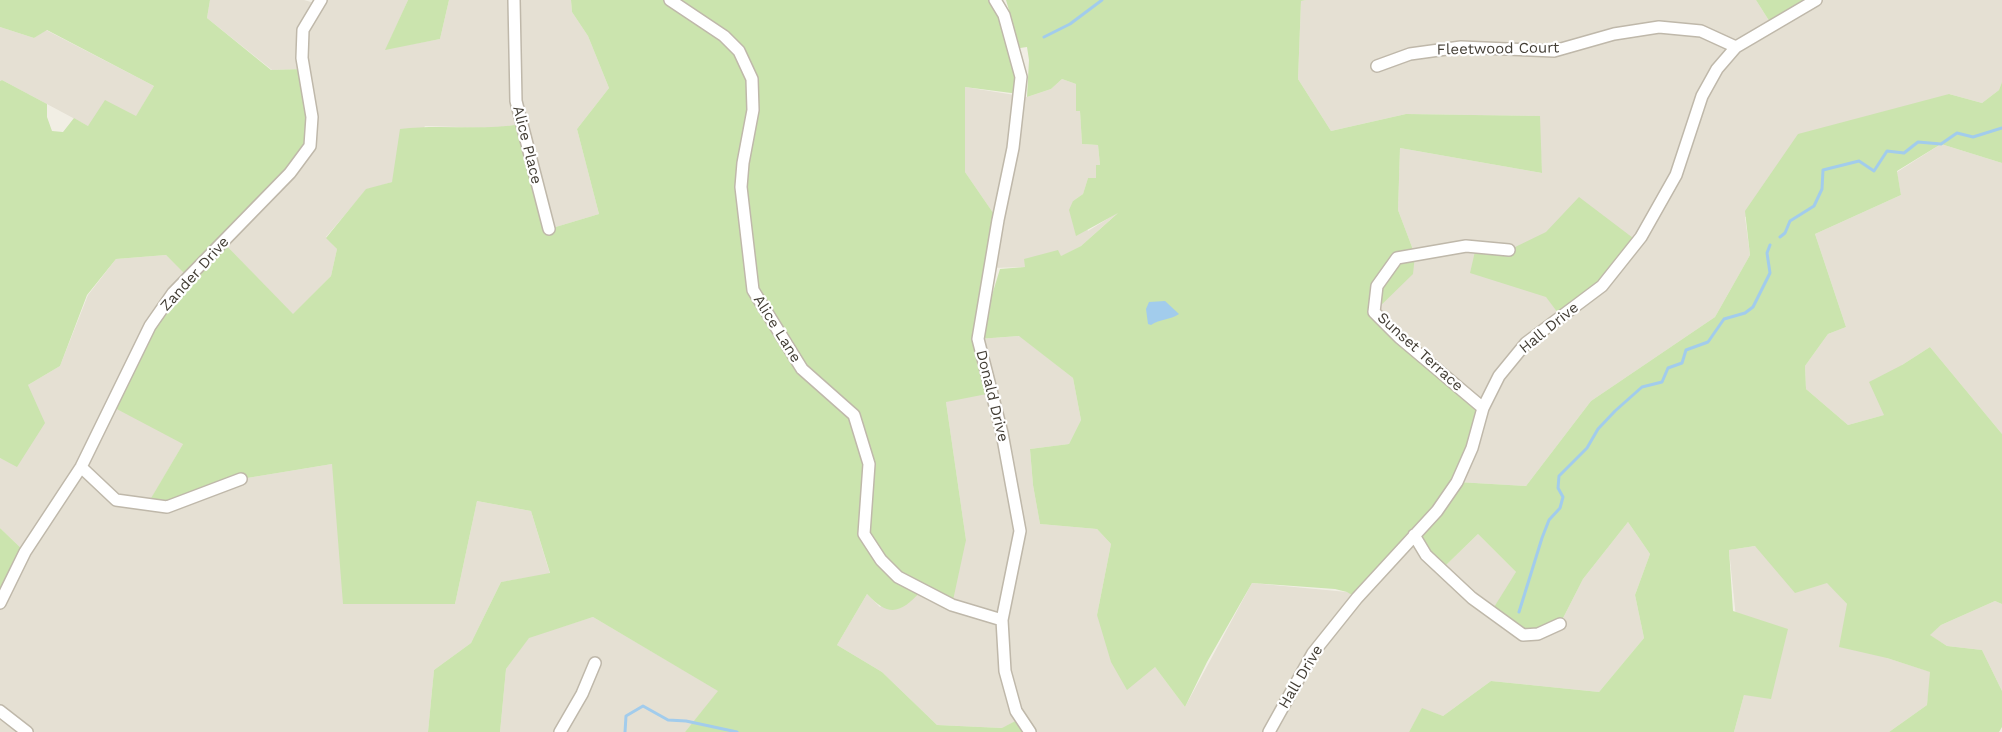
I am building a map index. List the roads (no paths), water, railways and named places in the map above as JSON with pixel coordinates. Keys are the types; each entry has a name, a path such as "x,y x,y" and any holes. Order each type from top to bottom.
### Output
{"street":[{"name":"Zander Drive","path":"0,603 26,552 81,467 150,326 173,293 290,173 310,146 312,117 302,58 302,30 321,0"},
{"name":"Alice Place","path":"514,0 516,101 549,229"},
{"name":"Alice Lane","path":"670,0 724,36 740,51 752,79 753,110 743,163 741,186 753,290 802,368 854,415 869,464 864,534 881,560 898,577 952,605 1002,620"},
{"name":"Donald Drive","path":"995,0 1004,15 1021,78 1013,148 978,339 1002,433 1020,531 1002,620 1005,670 1016,711 1030,732"},
{"name":"Hall Drive","path":"1269,732 1313,653 1357,598 1436,511 1457,482 1472,448 1482,408 1499,376 1526,343 1602,286 1641,237 1676,175 1702,96 1717,69 1736,47 1816,0"},
{"name":"Fleetwood Court","path":"1377,66 1404,55 1461,46 1554,51 1614,34 1659,27 1701,31 1736,47"},
{"name":"Sunset Terrace","path":"1482,408 1400,338 1374,312 1377,286 1397,258 1466,246 1509,250"},
{"path":"81,467 116,500 167,507 241,479"},
{"path":"1414,535 1426,555 1472,598 1522,635 1538,634 1560,624"},
{"path":"560,732 582,694 595,663"},
{"path":"0,711 27,732"}],"water":[{"path":"1165,301 1179,314 1151,325 1148,324 1146,309 1149,302"}],"waterway":[{"path":"1044,37 1070,24 1102,0"},
{"path":"1780,237 1785,233 1790,221 1814,206 1822,189 1823,170 1859,161 1874,171 1887,151 1904,153 1918,142 1941,144 1957,133 1973,137 2002,128"},
{"path":"1519,612 1549,520 1560,508 1563,497 1558,488 1559,476 1587,448 1598,429 1642,387 1662,382 1668,368 1682,363 1686,350 1708,342 1724,319 1745,313 1753,307 1770,273 1767,253 1770,245"},
{"path":"625,732 626,716 643,706 668,720 686,721 737,732"}]}
